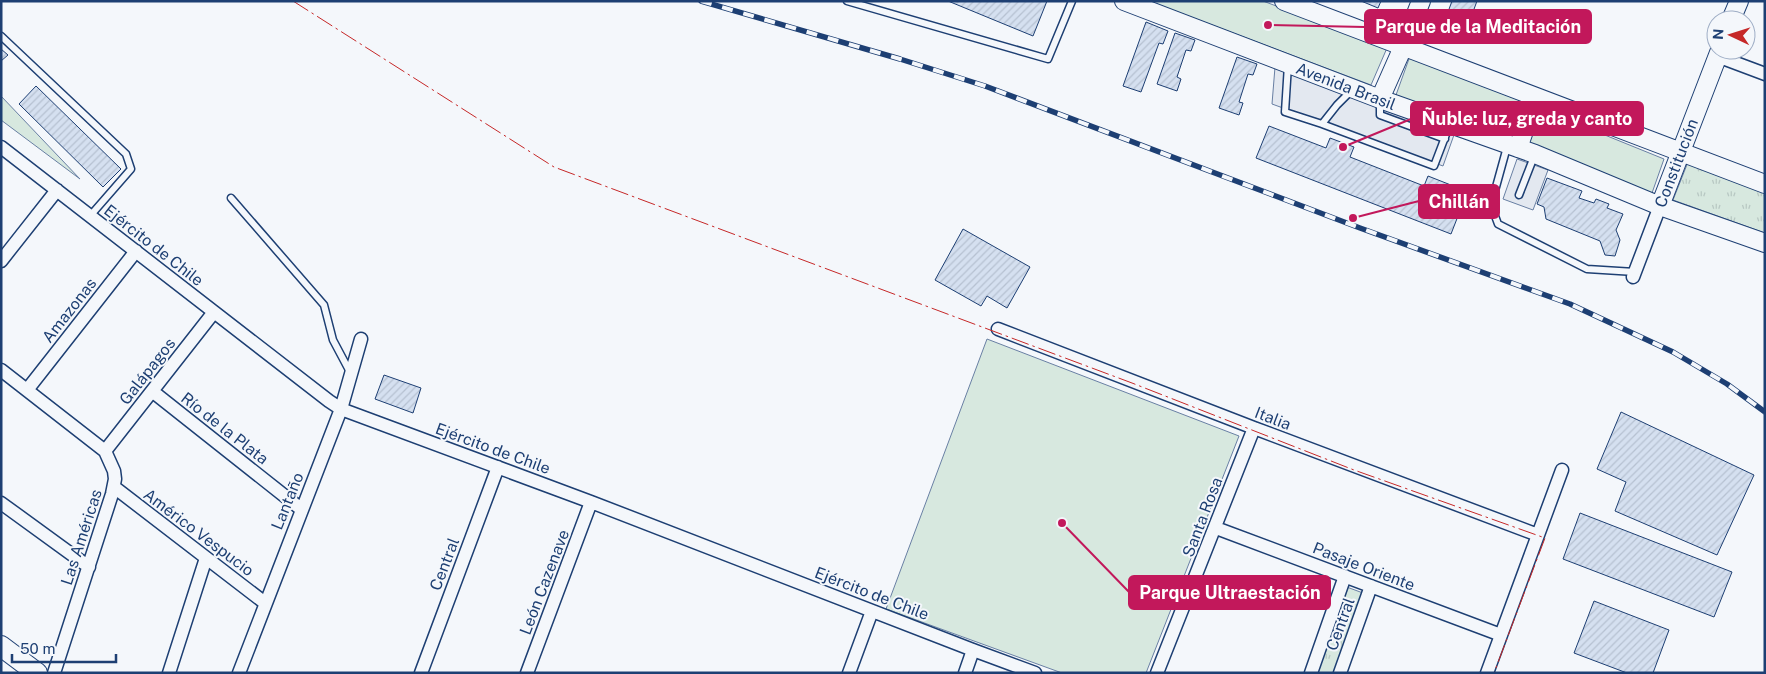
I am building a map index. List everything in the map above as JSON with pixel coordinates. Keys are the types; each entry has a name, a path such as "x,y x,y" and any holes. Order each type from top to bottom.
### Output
{"main road":[{"name":"Avenida Brasil","path":"1124,1 1353,88 1447,132 1520,149 1660,206 1765,243"},
{"path":"1284,1 1765,184"},
{"path":"1380,99 1404,47 1421,1"},
{"name":"Constitución","path":"1660,206 1716,60"},
{"path":"1520,149 1536,97"},
{"path":"4,654 37,673"}],"street":[{"path":"1734,60 1765,74"},
{"name":"Ejército de Chile","path":"1,146 341,409 591,502 1035,673"},
{"path":"1,261 57,190"},
{"name":"Constitución","path":"1634,275 1660,206"},
{"name":"Amazonas","path":"27,390 136,251"},
{"name":"Galápagos","path":"106,451 214,312"},
{"name":"Italia","path":"998,328 1254,428 1538,535"},
{"name":"Lantaño","path":"239,673 301,508 341,409 361,339"},
{"path":"1,370 106,451"},
{"name":"Río de la Plata","path":"152,391 301,508"},
{"name":"Santa Rosa","path":"1157,673 1254,428"},
{"name":"Las Américas","path":"54,673 114,487 114,471 106,451"},
{"name":"Central","path":"421,673 498,467"},
{"path":"1487,673 1562,470"},
{"name":"Américo Vespucio","path":"114,487 265,603"},
{"name":"León Cazenave","path":"527,673 591,502"},
{"path":"1,503 89,567"},
{"name":"Pasaje Oriente","path":"1216,528 1501,635"},
{"path":"169,673 206,558"},
{"name":"Central","path":"1311,673 1345,576"},
{"name":"Central","path":"1340,673 1371,586"},
{"path":"849,673 872,611"},
{"path":"965,673 973,650"}],"lane":[{"path":"848,1 1048,59 1072,1"},
{"path":"1,36 126,154 131,169 90,216"},
{"path":"1288,64 1284,112 1322,124 1434,166 1447,132"},
{"path":"1322,124 1336,105 1353,88"},
{"path":"1519,195 1520,149"},
{"path":"1520,149 1491,205 1498,224 1588,268 1634,275"},
{"path":"231,198 324,305 333,340 351,374"}],"green space":[{"path":"1148,1 1263,1 1387,48 1371,85"},
{"path":"1410,56 1664,159 1652,193 1396,95"},
{"path":"1,96 80,179 1,120"},
{"path":"1688,162 1765,191 1765,233 1673,200"},
{"path":"987,339 1239,436 1146,673 1062,673 886,609"},
{"path":"1344,586 1363,593 1334,673 1314,673"}],"shaded area":[{"path":"1275,67 1455,132 1443,166 1272,104"},
{"path":"1517,159 1548,170 1533,210 1503,199"}],"building":[{"path":"948,1 1047,1 1033,36"},
{"path":"1361,1 1381,1 1378,8"},
{"path":"1452,1 1477,1 1463,39 1441,31"},
{"path":"1146,22 1168,31 1163,44 1159,43 1141,92 1123,86"},
{"path":"1175,33 1195,40 1191,51 1186,50 1177,77 1181,79 1177,91 1157,84"},
{"path":"1,49 8,55 1,61"},
{"path":"1237,57 1257,64 1253,75 1248,74 1239,102 1243,103 1239,115 1219,108"},
{"path":"36,86 121,169 103,187 19,104"},
{"path":"1269,126 1326,148 1330,138 1354,147 1350,157 1424,186 1428,176 1461,189 1452,213 1458,216 1451,234 1256,158"},
{"path":"1547,178 1582,191 1579,198 1594,203 1596,199 1609,204 1607,208 1623,214 1616,230 1620,240 1615,256 1605,255 1600,241 1546,219 1544,207 1537,204"},
{"path":"963,229 1030,267 1007,308 987,296 981,306 935,280"},
{"path":"384,375 421,388 413,413 375,399"},
{"path":"1621,412 1754,475 1717,555 1615,511 1626,482 1597,469"},
{"path":"1580,513 1732,572 1714,617 1563,559"},
{"path":"1594,601 1669,630 1653,673 1627,673 1574,653"}],"railway":[{"path":"701,1 985,86 1360,228 1570,304 1673,352 1727,384 1765,412"}],"power":[{"path":"293,1 554,167 1132,383 1354,470 1545,538 1494,673"}],"place":[{"name":"Parque de la Meditación","path":"1268,25"},
{"name":"Ñuble: luz, greda y canto","path":"1343,147"},
{"name":"Chillán","path":"1353,218"},
{"name":"Parque Ultraestación","path":"1062,523"}]}
